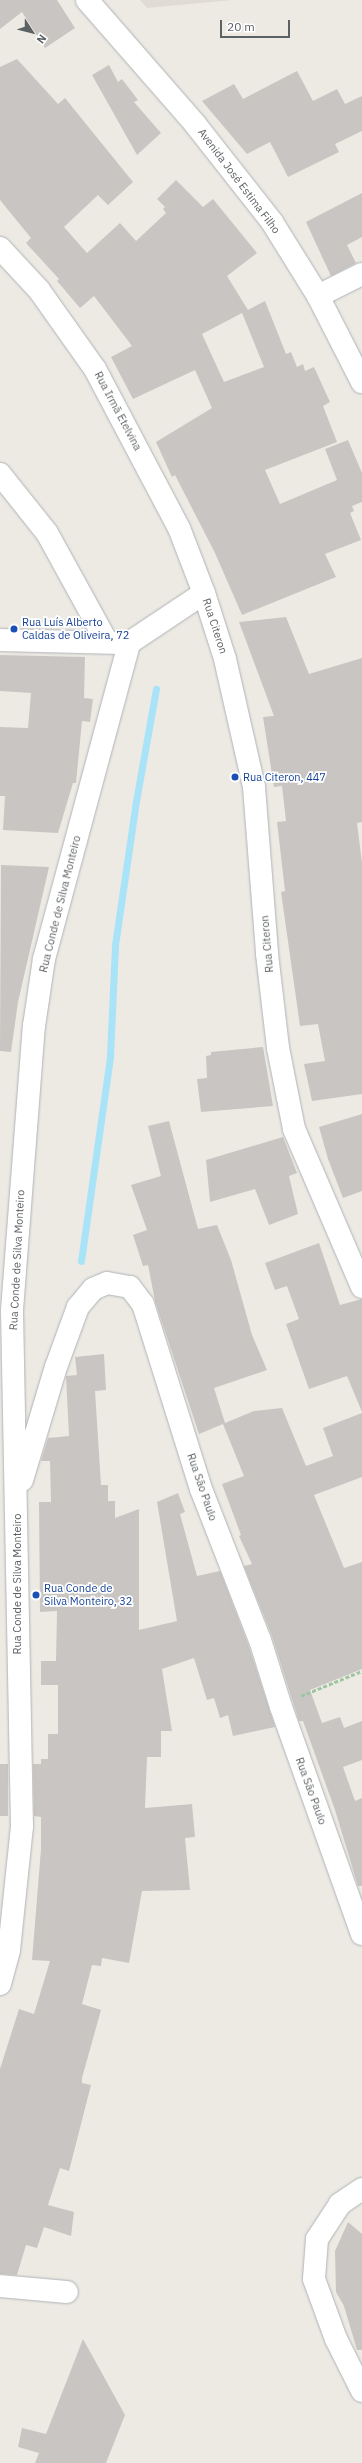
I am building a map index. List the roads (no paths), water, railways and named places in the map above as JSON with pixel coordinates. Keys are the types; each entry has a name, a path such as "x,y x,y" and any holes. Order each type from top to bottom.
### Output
{"street":[{"name":"Avenida José Estima Filho","path":"87,0 195,124 268,216 318,296 362,382"},
{"name":"Rua Irmã Etelvina","path":"0,248 39,290 96,369 179,528 204,593"},
{"path":"318,296 362,274"},
{"path":"0,474 47,533 107,642"},
{"path":"0,640 129,643 204,593"},
{"name":"Rua Citeron","path":"204,593 225,659 254,787 267,954 278,1048 294,1129 362,1287"},
{"name":"Rua Conde de Silva Monteiro","path":"0,1984 9,1950 22,1827 17,1496 12,1310 34,1026 44,959 129,643"},
{"name":"Rua São Paulo","path":"17,1496 56,1367 78,1307 93,1289 107,1282 130,1287 143,1304 201,1489 260,1640 280,1704 362,1934"},
{"path":"362,2189 340,2204 317,2239 314,2279 336,2340 362,2391"},
{"path":"0,2286 66,2292"}],"waterway":[{"path":"81,1261 110,1056 115,945 136,801 156,689"}],"place":[{"name":"Rua Luís Alberto Caldas de Oliveira, 72","path":"14,629"},
{"name":"Rua Citeron, 447","path":"235,777"},
{"name":"Rua Conde de Silva Monteiro, 32","path":"36,1595"}]}
